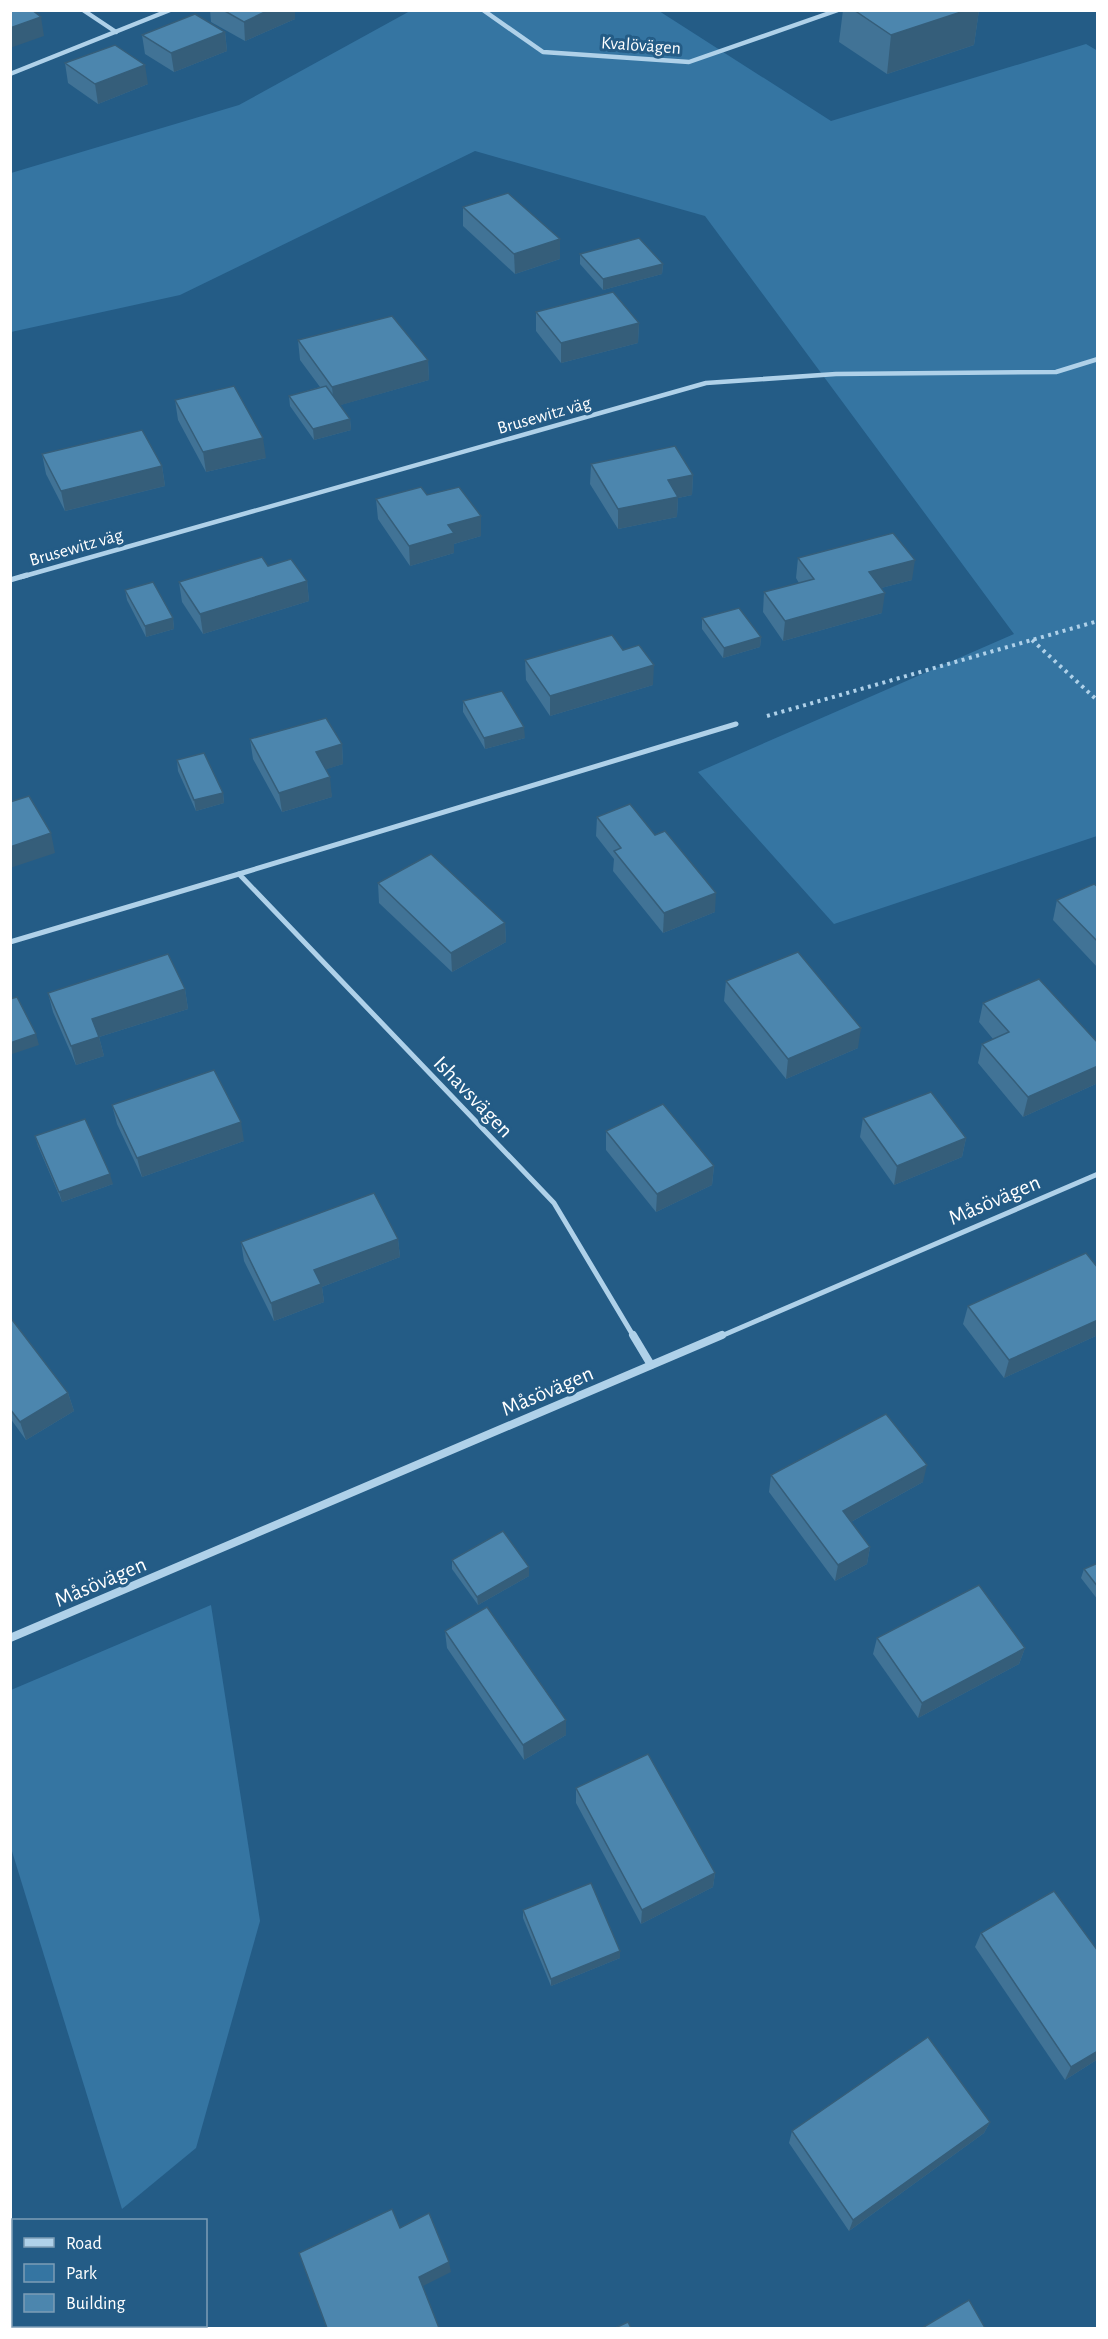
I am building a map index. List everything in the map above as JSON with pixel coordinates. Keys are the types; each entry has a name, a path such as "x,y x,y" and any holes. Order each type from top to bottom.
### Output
{"street":[{"path":"83,10 116,32"},
{"path":"10,74 170,10"},
{"name":"Kvalövägen","path":"483,10 543,52 689,62 838,10"},
{"name":"Brusewitz väg","path":"10,580 706,383 836,374 1056,372 1098,359"},
{"path":"10,942 736,724"},
{"name":"Ishavsvägen","path":"239,874 554,1203 651,1365"},
{"name":"Måsövägen","path":"10,1638 1098,1174"}],"path":[{"path":"736,724 1098,621"},
{"path":"1032,640 1098,701"}],"green space":[{"path":"410,11 659,11 831,121 1086,44 1098,51 1097,836 834,924 698,772 1014,634 705,216 475,151 180,295 11,332 11,173 239,105"},
{"path":"211,1605 260,1921 196,2148 122,2209 11,1848 11,1690"}],"building":[{"path":"10,10 32,10 41,17 10,28"},
{"path":"223,10 269,10 244,22"},
{"path":"854,10 967,10 891,35"},
{"path":"195,14 225,32 171,53 142,35"},
{"path":"115,45 145,65 95,84 65,63"},
{"path":"508,193 560,239 514,254 463,207"},
{"path":"639,238 663,264 603,279 580,254"},
{"path":"613,292 639,323 561,343 536,312"},
{"path":"392,316 428,360 332,387 298,340"},
{"path":"234,386 263,438 203,452 175,400"},
{"path":"326,386 350,419 313,429 289,396"},
{"path":"142,430 162,466 61,491 42,454"},
{"path":"675,446 693,475 668,480 678,497 618,509 591,464"},
{"path":"421,487 427,495 459,487 481,516 448,525 454,533 409,546 376,499"},
{"path":"893,533 915,560 869,572 885,593 785,621 764,592 814,579 798,558"},
{"path":"262,557 268,566 291,559 307,581 200,614 179,582"},
{"path":"153,582 173,618 145,626 125,590"},
{"path":"739,608 761,637 724,648 702,618"},
{"path":"612,635 623,650 639,645 654,665 550,696 525,660"},
{"path":"502,691 524,727 484,738 463,701"},
{"path":"326,718 342,744 316,752 330,777 279,793 250,739"},
{"path":"204,753 223,793 194,800 177,760"},
{"path":"29,796 51,833 10,847 10,802"},
{"path":"630,804 655,835 665,831 716,893 664,913 614,851 621,848 597,817"},
{"path":"431,854 505,923 451,953 378,883"},
{"path":"1094,884 1098,887 1098,942 1057,900"},
{"path":"798,952 861,1028 788,1059 726,981"},
{"path":"168,954 185,989 92,1019 99,1037 71,1046 48,993"},
{"path":"1039,979 1098,1043 1098,1066 1028,1097 982,1044 1009,1032 983,1003"},
{"path":"17,997 36,1034 10,1043 10,999"},
{"path":"214,1070 241,1122 137,1158 112,1105"},
{"path":"931,1092 966,1138 897,1166 863,1118"},
{"path":"663,1104 714,1166 657,1194 606,1131"},
{"path":"85,1119 110,1174 59,1192 35,1136"},
{"path":"374,1193 398,1239 314,1270 321,1284 271,1303 241,1242"},
{"path":"1086,1253 1098,1268 1098,1320 1009,1360 968,1306"},
{"path":"10,1317 68,1393 20,1422 10,1409"},
{"path":"886,1414 927,1465 843,1511 870,1547 838,1565 771,1475"},
{"path":"503,1531 529,1567 477,1597 452,1560"},
{"path":"1098,1563 1098,1587 1084,1569"},
{"path":"979,1585 1025,1648 922,1703 877,1638"},
{"path":"487,1607 566,1720 523,1745 445,1631"},
{"path":"648,1754 715,1873 642,1910 576,1788"},
{"path":"591,1883 620,1951 551,1979 523,1910"},
{"path":"1054,1891 1098,1951 1098,2051 1071,2067 981,1933"},
{"path":"928,2037 990,2122 853,2220 792,2131"},
{"path":"392,2209 400,2228 429,2213 449,2262 419,2277 439,2328 327,2328 299,2253"},
{"path":"969,2300 985,2328 922,2328"},
{"path":"628,2322 631,2328 615,2328"}]}
